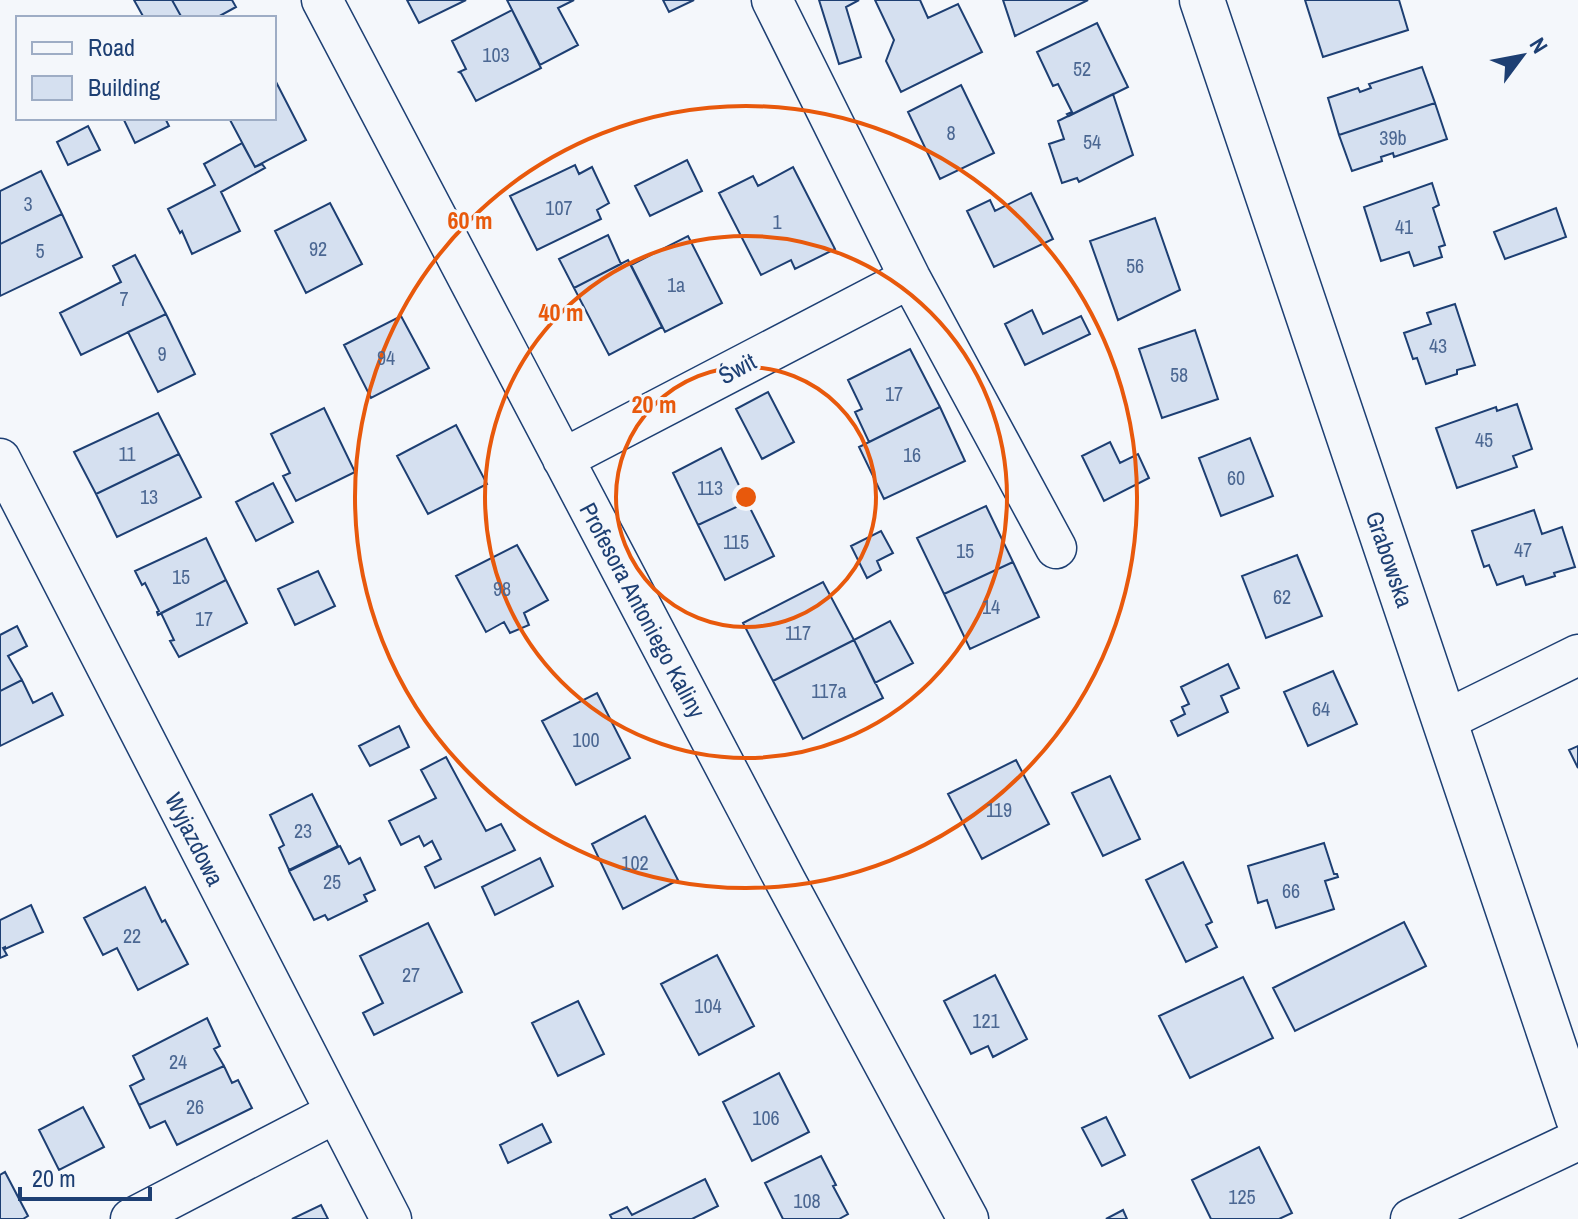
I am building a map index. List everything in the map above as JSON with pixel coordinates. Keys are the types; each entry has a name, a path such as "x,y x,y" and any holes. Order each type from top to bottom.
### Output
{"street":[{"name":"Profesora Antoniego Kaliny","path":"322,0 786,882 968,1219"},
{"path":"772,0 910,278 1056,548"},
{"name":"Grabowska","path":"1202,0 1578,1118"},
{"name":"Świt","path":"563,459 910,278"},
{"name":"Wyjazdowa","path":"0,459 391,1219"},
{"path":"1444,721 1578,655"},
{"path":"131,1219 335,1113"},
{"path":"1411,1219 1578,1140"}],"building":[{"path":"134,0 172,0 181,16 143,16"},
{"path":"172,0 232,0 236,7 220,16 181,16"},
{"path":"407,0 466,0 419,23"},
{"path":"507,0 574,0 558,8 578,45 540,65"},
{"path":"663,0 694,0 669,12"},
{"path":"819,0 859,0 846,7 861,57 839,64"},
{"path":"875,0 920,0 928,18 958,4 982,52 901,92 886,61 894,40"},
{"path":"1003,0 1088,0 1015,36"},
{"path":"1305,0 1399,0 1408,30 1323,57"},
{"path":"512,10 541,68 476,101 459,72 466,69 452,41"},
{"path":"1097,23 1128,87 1069,116 1067,114 1072,112 1058,84 1053,86 1037,52"},
{"path":"1422,67 1435,103 1339,135 1328,98 1358,88 1360,92 1371,88 1369,84"},
{"path":"276,82 306,140 255,167 230,120 276,120"},
{"path":"961,85 994,153 940,179 908,112"},
{"path":"1113,94 1133,155 1079,182 1077,178 1062,183 1049,144 1064,139 1058,121"},
{"path":"1435,103 1447,139 1394,157 1393,153 1381,157 1382,161 1352,171 1339,135"},
{"path":"124,120 166,120 169,126 135,143"},
{"path":"88,126 100,150 68,165 57,142"},
{"path":"242,143 255,167 262,164 265,168 221,192 240,231 192,254 168,209 215,185 204,164"},
{"path":"687,160 702,191 650,216 635,186"},
{"path":"575,165 579,174 592,167 609,203 597,210 601,219 537,250 510,196"},
{"path":"793,167 835,249 795,269 791,260 761,275 719,193 753,176 758,186"},
{"path":"41,171 62,214 0,244 0,191"},
{"path":"1432,183 1439,205 1433,208 1445,245 1439,247 1442,257 1414,266 1409,252 1381,261 1364,207"},
{"path":"1031,193 1053,239 994,267 967,211 990,200 995,211"},
{"path":"330,203 362,264 306,293 275,231"},
{"path":"1556,208 1566,237 1505,259 1494,232"},
{"path":"62,214 82,257 0,296 0,244"},
{"path":"1155,218 1180,290 1118,320 1090,241"},
{"path":"608,235 621,264 574,288 559,259"},
{"path":"688,236 722,303 665,332 631,265"},
{"path":"135,255 166,314 81,355 60,313 121,282 113,266"},
{"path":"628,260 662,327 609,355 574,288"},
{"path":"1455,304 1475,365 1426,384 1404,333 1431,324 1427,313"},
{"path":"1032,310 1043,334 1081,316 1090,334 1025,365 1005,324"},
{"path":"166,314 195,374 158,392 128,332"},
{"path":"401,316 429,368 371,398 344,345"},
{"path":"1195,330 1218,399 1162,418 1139,349"},
{"path":"910,349 940,407 869,442 855,412 862,409 848,380"},
{"path":"768,392 794,442 762,459 736,409"},
{"path":"1517,404 1532,449 1513,456 1517,467 1457,488 1436,428 1496,407 1497,411"},
{"path":"940,407 965,461 884,499 859,447"},
{"path":"324,408 355,472 296,501 283,476 290,473 271,434"},
{"path":"158,413 179,454 96,494 74,452"},
{"path":"456,425 487,484 428,514 397,456"},
{"path":"1250,438 1273,496 1221,516 1199,458"},
{"path":"1110,442 1120,463 1138,454 1149,478 1104,501 1082,456"},
{"path":"721,448 747,502 698,525 673,473"},
{"path":"179,454 201,497 117,537 96,494"},
{"path":"273,483 293,522 256,541 236,502"},
{"path":"747,502 774,556 725,580 698,525"},
{"path":"986,506 1013,562 944,594 917,538"},
{"path":"1534,510 1542,534 1562,527 1575,567 1526,585 1523,576 1497,585 1489,565 1484,567 1472,531"},
{"path":"881,531 893,553 877,561 881,570 867,578 851,546"},
{"path":"206,538 226,580 158,615 159,611 145,583 142,585 135,571"},
{"path":"517,545 548,600 524,613 529,625 510,633 504,622 486,632 456,576"},
{"path":"1297,555 1322,616 1266,638 1242,576"},
{"path":"1013,562 1039,617 970,649 944,594"},
{"path":"318,571 335,606 295,625 278,589"},
{"path":"226,580 247,623 179,657 161,613"},
{"path":"823,582 854,640 773,681 743,623"},
{"path":"890,621 913,663 875,683 854,640"},
{"path":"17,626 27,646 8,656 22,680 0,691 0,635"},
{"path":"854,640 883,698 803,739 773,681"},
{"path":"1228,664 1239,688 1221,696 1228,712 1178,736 1171,721 1185,714 1182,707 1189,704 1181,687"},
{"path":"1333,671 1357,724 1308,746 1284,692"},
{"path":"22,680 33,703 52,693 63,715 0,746 0,691"},
{"path":"597,693 630,758 576,785 542,721"},
{"path":"399,726 409,747 370,766 359,746"},
{"path":"1578,746 1578,768 1569,750"},
{"path":"446,757 486,831 501,824 515,850 435,888 425,867 441,859 432,841 424,846 419,836 401,845 389,821 436,798 421,770"},
{"path":"1016,760 1049,824 982,859 948,794"},
{"path":"1110,776 1140,839 1103,856 1072,793"},
{"path":"312,794 338,846 289,870 279,848 284,845 270,815"},
{"path":"645,816 678,880 623,909 592,844"},
{"path":"1324,843 1334,874 1338,877 1325,881 1334,909 1276,928 1267,900 1258,903 1248,866"},
{"path":"340,846 349,864 360,858 375,890 364,895 367,901 328,920 325,915 314,920 289,871"},
{"path":"540,858 553,886 495,915 482,887"},
{"path":"1183,862 1212,922 1206,925 1217,947 1186,962 1146,880"},
{"path":"145,887 188,964 138,990 117,948 103,955 84,918"},
{"path":"31,905 43,932 3,948 7,955 0,958 0,920"},
{"path":"1404,922 1426,966 1295,1031 1273,988"},
{"path":"428,923 462,992 374,1035 363,1013 383,1003 360,956"},
{"path":"717,955 754,1026 699,1055 661,984"},
{"path":"995,975 1027,1039 993,1057 988,1046 971,1054 944,1001"},
{"path":"1243,977 1273,1038 1190,1078 1159,1016"},
{"path":"578,1001 604,1054 558,1076 532,1023"},
{"path":"207,1018 220,1046 214,1049 224,1066 139,1105 130,1086 144,1079 133,1056"},
{"path":"224,1066 232,1083 238,1080 252,1108 177,1145 165,1121 150,1128 139,1105"},
{"path":"779,1073 809,1132 752,1161 723,1102"},
{"path":"83,1107 104,1147 59,1170 39,1130"},
{"path":"1106,1117 1125,1155 1102,1166 1082,1128"},
{"path":"542,1124 551,1142 508,1163 500,1145"},
{"path":"1259,1147 1292,1213 1279,1219 1211,1219 1192,1180"},
{"path":"821,1156 848,1214 839,1219 783,1219 765,1183"},
{"path":"5,1172 28,1216 23,1219 0,1219 0,1175"},
{"path":"705,1179 718,1206 692,1219 612,1219 610,1215 627,1207 632,1215"},
{"path":"321,1205 328,1219 292,1219"},
{"path":"1123,1210 1127,1219 1106,1219"}]}
